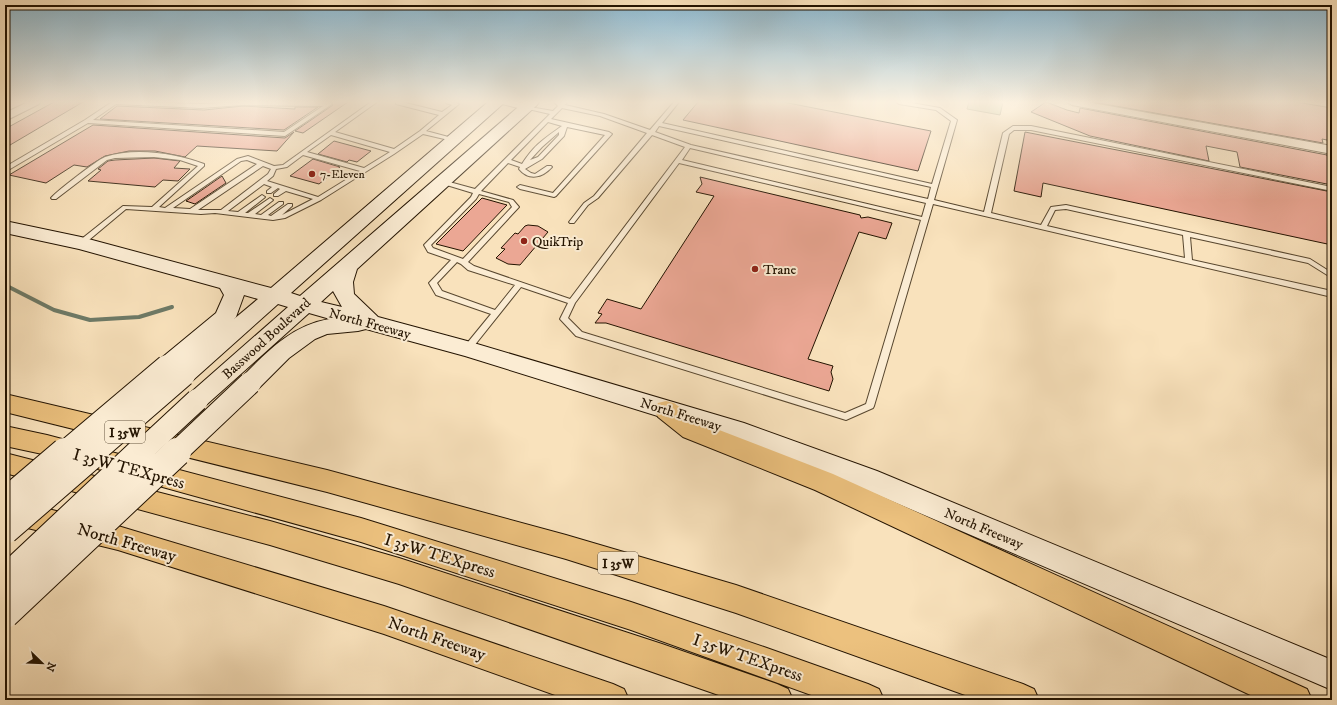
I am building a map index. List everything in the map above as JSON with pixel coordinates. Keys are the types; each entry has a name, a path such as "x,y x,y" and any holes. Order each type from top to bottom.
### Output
{"highway":[{"name":"I 35W","path":"5,403 334,483 558,545 736,599 1023,700"},
{"path":"666,410 692,430 824,482 1296,700"},
{"name":"I 35W TEXpress","path":"5,436 46,445 361,530 631,616 868,700"},
{"name":"I 35W TEXpress","path":"5,463 263,531 399,571 662,659 777,700"},
{"name":"North Freeway","path":"5,510 118,538 377,618 613,700"}],"main road":[{"name":"Basswood Boulevard","path":"5,530 175,370 274,296 458,135"},
{"name":"Basswood Boulevard","path":"5,580 197,400 495,135"},
{"name":"North Freeway","path":"5,227 81,243 467,349 744,433 861,477 1332,675"},
{"path":"349,264 342,283 344,293 349,303 373,323"},
{"path":"5,503 175,370 225,317 234,295 228,284"},
{"path":"5,614 290,345 307,333 328,327 373,323"}],"street":[{"path":"1250,135 1332,150"}],"lane":[{"path":"5,170 65,135"},
{"path":"166,210 239,160 248,158 274,168 285,166 327,135"},
{"path":"337,135 395,151"},
{"path":"81,243 125,207 222,212 273,218 283,217 319,199 418,135"},
{"path":"435,135 453,139"},
{"path":"532,135 477,191 477,199 435,241 427,245 430,250 464,262 471,268 572,302"},
{"path":"506,161 524,166 540,158 562,135"},
{"path":"520,187 554,195 608,135"},
{"path":"572,222 586,204 596,197 648,135"},
{"path":"658,135 689,146 1332,294"},
{"path":"706,135 934,186"},
{"path":"689,146 572,302 564,319 579,334 846,417 870,406 949,135"},
{"path":"987,215 1006,135"},
{"path":"1065,135 1332,189"},
{"path":"302,153 365,170"},
{"path":"54,198 105,159 115,156 128,154 182,158 202,165 185,181 167,194 154,209"},
{"path":"678,161 924,219"},
{"path":"192,211 262,164"},
{"path":"524,166 522,169 527,174 534,176 542,175 549,167"},
{"path":"222,212 263,182 271,175 274,168"},
{"path":"263,182 319,199"},
{"path":"442,182 511,201 516,206 464,262"},
{"path":"249,215 277,186"},
{"path":"276,194 284,189"},
{"path":"288,198 295,192"},
{"path":"296,200 304,194"},
{"path":"239,214 262,197"},
{"path":"262,216 281,203"},
{"path":"273,218 290,205"},
{"path":"505,207 513,209"},
{"path":"1043,228 1053,208 1066,207 1310,261 1332,276"},
{"path":"499,213 508,216"},
{"path":"490,223 498,226"},
{"path":"480,233 489,235"},
{"path":"1186,233 1189,261"},
{"path":"471,242 480,245"},
{"path":"464,250 473,252"},
{"path":"456,259 433,283 439,293 496,313"},
{"path":"467,349 519,285"}],"building":[{"path":"5,135 27,135 5,148"},
{"path":"76,135 239,135 285,138 291,135 277,151 197,146 185,157 155,151 129,151 105,156 87,167 74,165 46,183 9,175"},
{"path":"752,135 930,135 918,171"},
{"path":"1024,135 1040,135 1332,192 1332,245 1043,183 1041,197 1014,191"},
{"path":"1087,135 1221,135 1327,155 1329,161 1332,161 1332,185 1240,167 1237,152 1206,146 1209,161"},
{"path":"1278,135 1332,135 1332,141 1322,139 1323,143"},
{"path":"334,141 371,151 357,162 349,160 347,162 318,154"},
{"path":"154,158 180,161 174,168 190,169 178,181 163,180 155,187 88,181 101,170 98,169 108,161"},
{"name":"7-Eleven","path":"313,159 340,167 319,184 290,176"},
{"path":"222,176 226,183 195,204 186,201"},
{"name":"Trane","path":"700,177 860,215 861,218 868,217 892,223 886,239 859,232 808,359 833,366 831,372 833,379 829,391 606,323 595,323 602,314 598,313 607,299 641,309 714,196 696,192 702,184"},
{"name":"QuikTrip","path":"482,198 507,205 463,251 436,244"},
{"name":"QuikTrip","path":"525,226 538,226 548,232 520,265 508,264 496,258 505,249 501,248 515,233 518,234"}],"waterway":[{"path":"5,285 54,310 90,320 139,317 172,307"}],"place":[{"name":"7-Eleven","path":"312,174"},
{"name":"QuikTrip","path":"524,241"},
{"name":"Trane","path":"755,269"}]}
